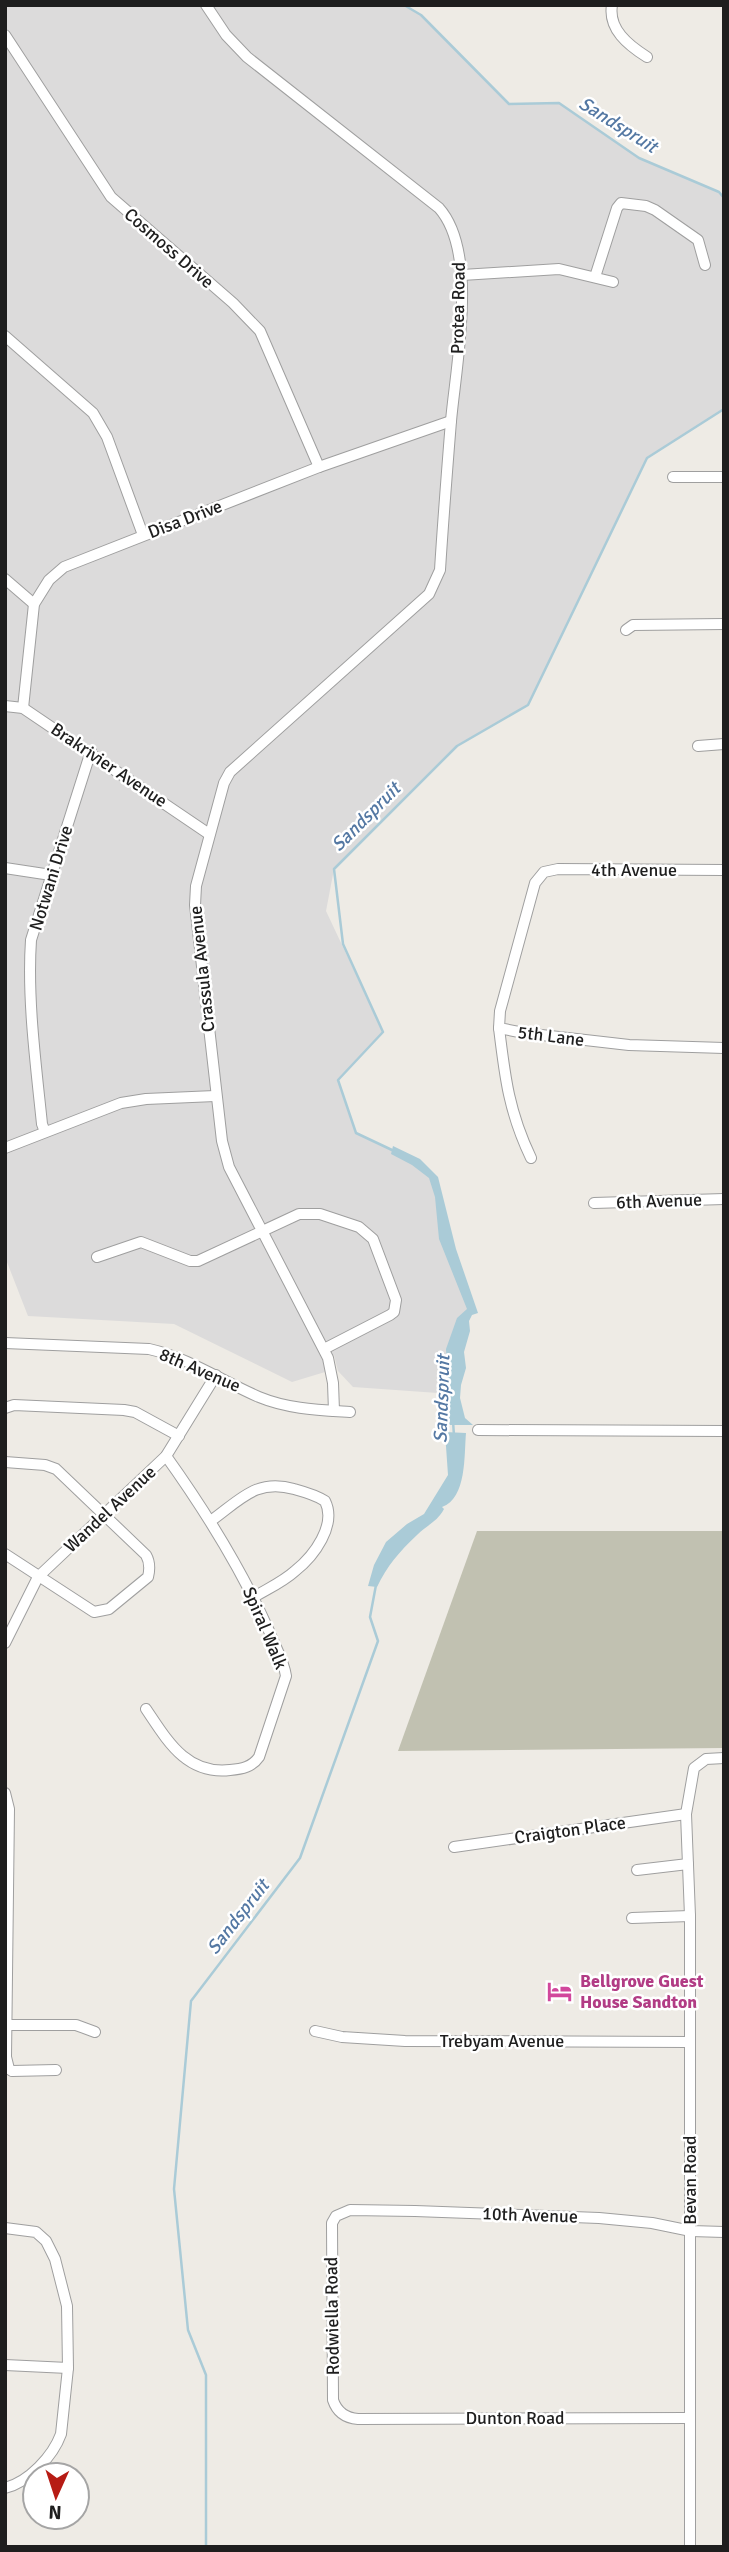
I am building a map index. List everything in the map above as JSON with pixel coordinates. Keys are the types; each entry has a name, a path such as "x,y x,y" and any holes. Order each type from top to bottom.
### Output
{"street":[{"name":"Protea Road","path":"206,5 226,35 247,57 439,208 453,225 462,275 461,321 440,570 429,594"},
{"path":"612,5 610,16 614,26 632,47 647,57"},
{"name":"Cosmoss Drive","path":"5,35 111,197 233,303 260,331 319,467"},
{"path":"595,276 621,203 646,206 655,210 698,240 705,265"},
{"path":"462,275 559,269 613,282"},
{"path":"5,336 93,413 107,437 143,535"},
{"name":"Disa Drive","path":"34,604 50,580 70,563 319,467 451,421"},
{"path":"673,477 724,477"},
{"path":"5,579 34,604 23,708"},
{"name":"Crassula Avenue","path":"334,1411 328,1358 229,1167 222,1141 215,1096 195,886 224,783 230,772 429,594"},
{"path":"626,630 634,625 724,624"},
{"name":"Brakrivier Avenue","path":"5,706 23,708 91,751 209,834"},
{"path":"698,746 724,744"},
{"name":"Notwani Drive","path":"45,1132 37,1068 30,960 34,926 91,751"},
{"path":"5,869 51,875"},
{"name":"4th Avenue","path":"544,872 558,869 724,870"},
{"name":"5th Lane","path":"544,872 536,883 500,1010 499,1028 629,1045 724,1048"},
{"path":"499,1028 505,1081 512,1112 531,1158"},
{"path":"5,1148 121,1103 146,1098 215,1096"},
{"name":"6th Avenue","path":"594,1203 724,1199"},
{"path":"97,1257 141,1242 198,1261 299,1214 312,1213 359,1227 373,1239 396,1300 394,1312 324,1349"},
{"name":"8th Avenue","path":"5,1343 149,1349 169,1353 271,1401 293,1408 350,1412"},
{"name":"Wandel Avenue","path":"5,1643 38,1577 166,1456 216,1375"},
{"path":"5,1408 14,1405 124,1409 135,1412 179,1436"},
{"path":"478,1430 724,1431"},
{"name":"Spiral Walk","path":"146,1709 176,1751 198,1766 224,1771 239,1769 256,1762 286,1676 254,1597 212,1520 166,1456"},
{"path":"5,1462 51,1466 146,1555 148,1577 109,1609 100,1612 86,1608 5,1554"},
{"path":"212,1520 264,1485 283,1485 325,1501 329,1513 325,1535 298,1569 254,1597"},
{"name":"Bevan Road","path":"690,2547 690,1916 686,1814 694,1768 705,1759 724,1758"},
{"path":"5,1793 9,1809 6,2057 12,2071 56,2070"},
{"name":"Craigton Place","path":"454,1847 686,1814"},
{"path":"637,1870 688,1864"},
{"path":"632,1918 690,1916"},
{"path":"7,2025 76,2025 95,2032"},
{"name":"Trebyam Avenue","path":"315,2031 369,2040 690,2042"},
{"name":"10th Avenue","path":"336,2216 355,2210 538,2214 652,2222 691,2231 724,2232"},
{"name":"Rodwiella Road","path":"336,2216 331,2231 333,2400 335,2408 341,2414"},
{"path":"5,2228 36,2232 46,2241 55,2259 67,2306 68,2368 58,2444 30,2474 5,2488"},
{"path":"5,2365 68,2368"},
{"name":"Dunton Road","path":"341,2414 358,2419 690,2418"}],"shaded area":[{"path":"5,5 404,5 421,15 509,104 559,103 639,158 719,192 724,198 724,409 647,458 528,705 457,746 334,869 326,911 383,1032 338,1080 356,1133 416,1161 431,1177 470,1306 452,1394 353,1387 338,1371 334,1355 323,1361 325,1372 292,1382 174,1324 28,1316 5,1257"},
{"path":"477,1531 724,1531 724,1748 398,1751"}],"water":[{"path":"393,1146 420,1159 438,1177 456,1249 478,1313 472,1315 469,1321 470,1331 464,1352 466,1368 460,1398 465,1418 473,1425 444,1425 447,1416 442,1388 447,1371 446,1349 457,1318 467,1309 439,1239 435,1197 429,1178 391,1154"},
{"path":"445,1432 466,1433 463,1475 456,1495 442,1507 444,1509 438,1517 399,1553 377,1587 368,1586 374,1565 386,1542 424,1514 448,1475"}],"waterway":[{"name":"Sandspruit","path":"404,5 421,15 509,104 559,103 639,158 719,192 724,198"},
{"name":"Sandspruit","path":"392,1150 356,1133 338,1080 383,1032 343,944 334,869 457,746 528,705 647,458 724,409"},
{"name":"Sandspruit","path":"453,1421 454,1436"},
{"name":"Sandspruit","path":"206,2547 206,2375 188,2330 174,2189 191,2001 300,1858 378,1641 370,1617 376,1585"}],"place":[{"name":"Bellgrove Guest House Sandton","path":"560,1991"}]}
